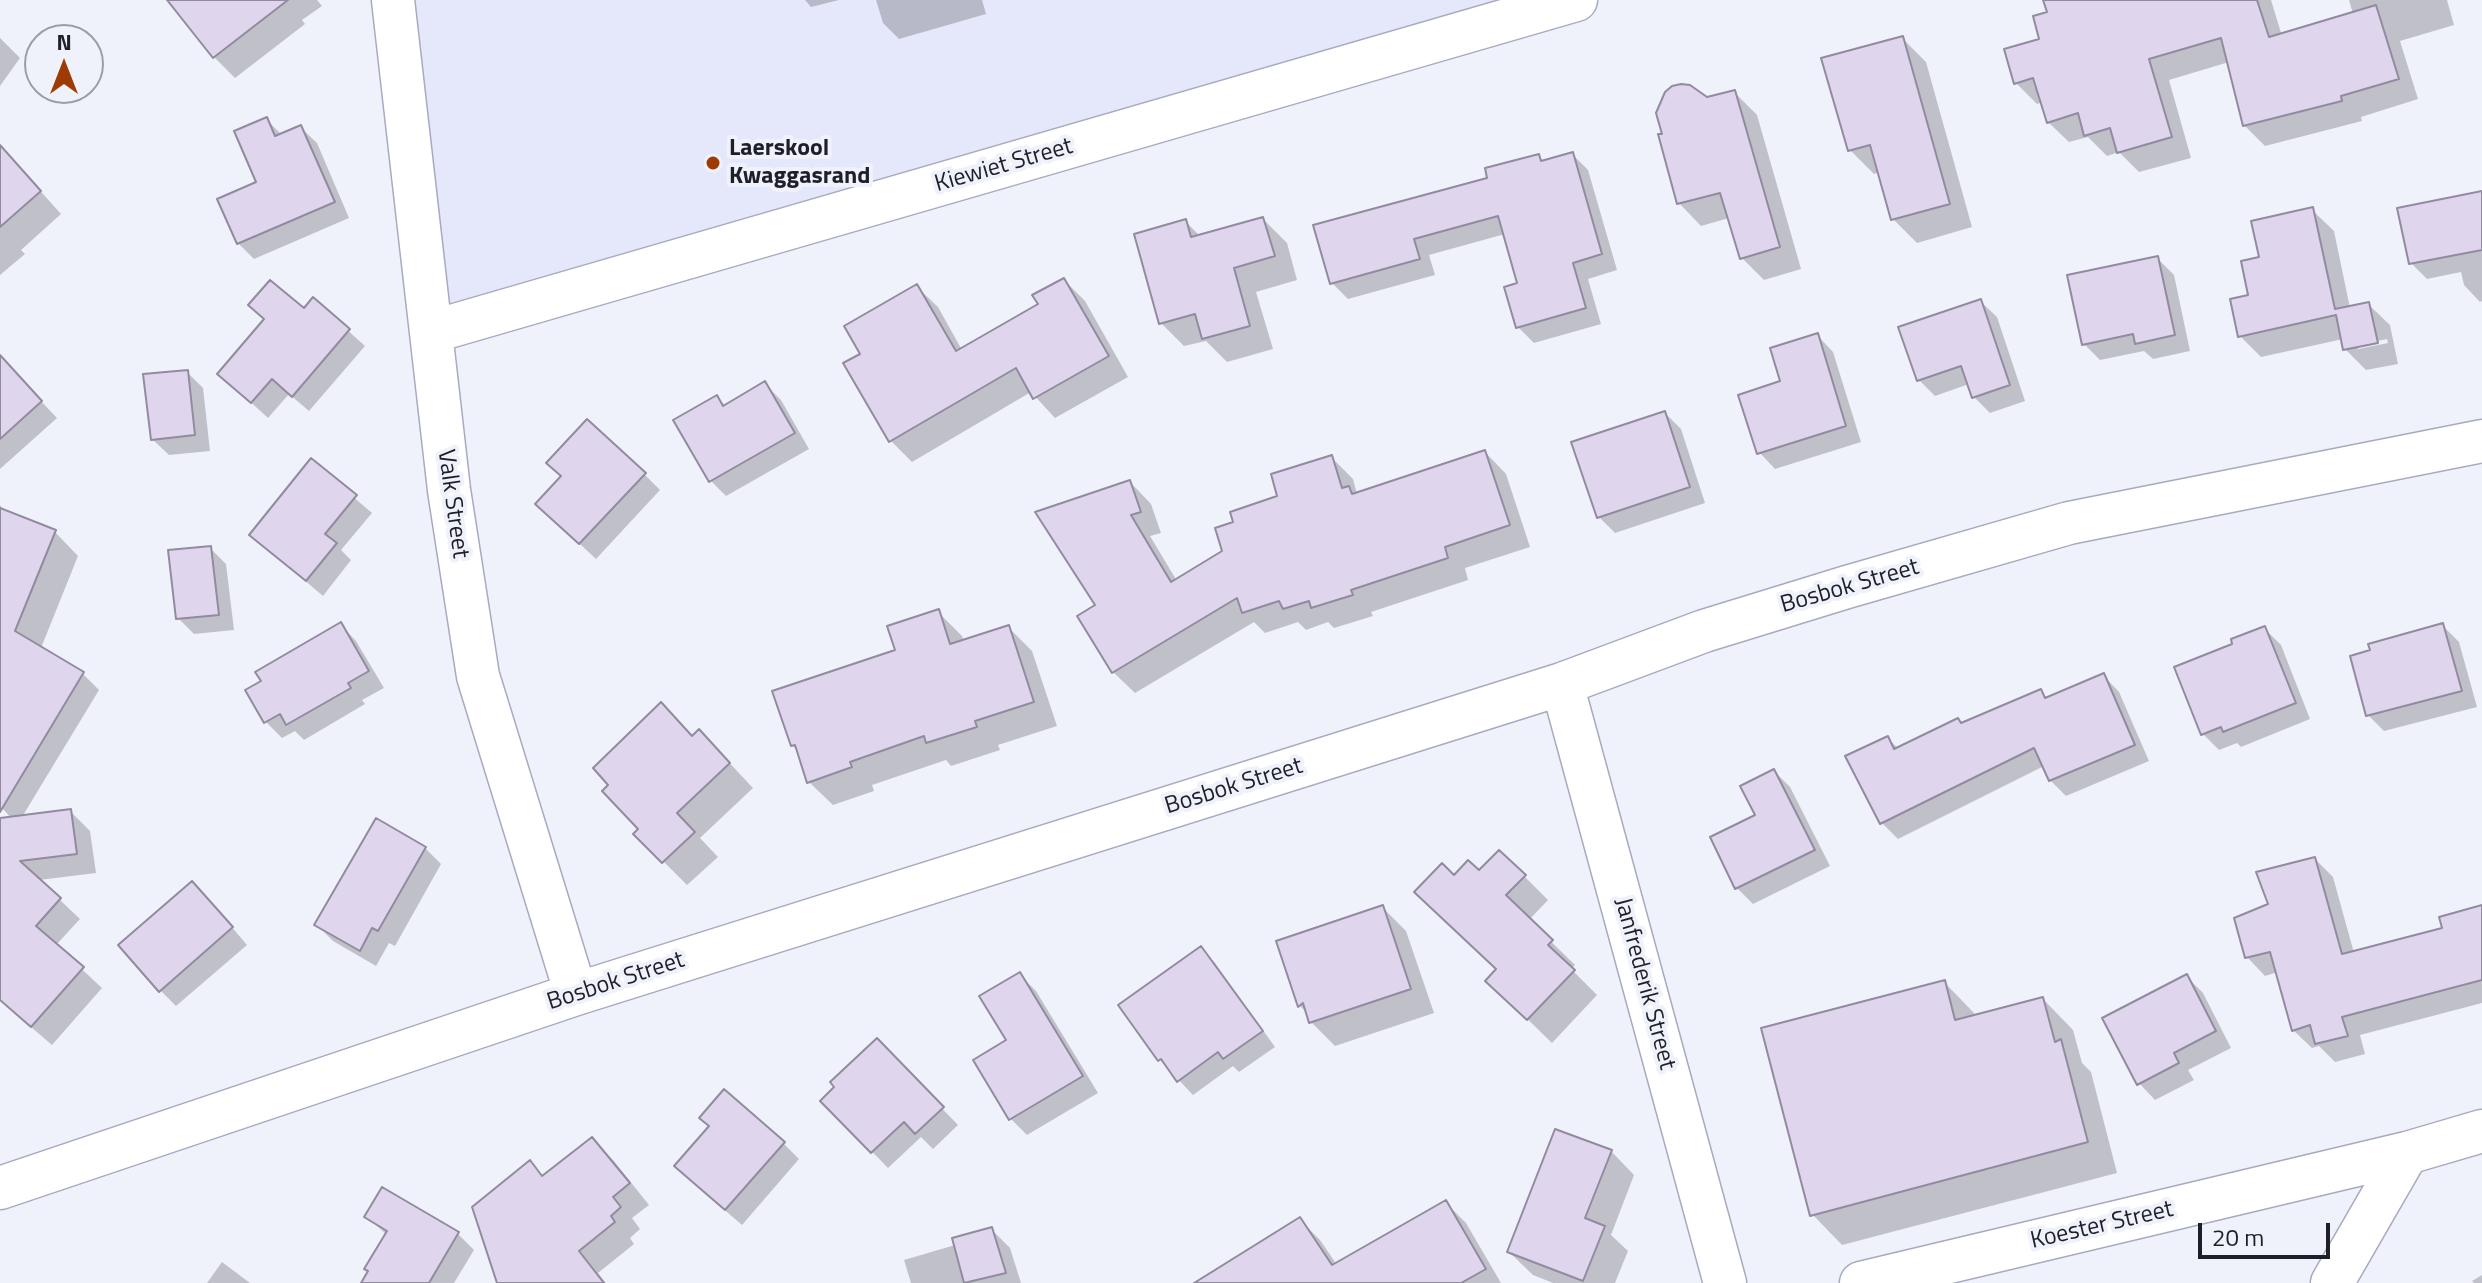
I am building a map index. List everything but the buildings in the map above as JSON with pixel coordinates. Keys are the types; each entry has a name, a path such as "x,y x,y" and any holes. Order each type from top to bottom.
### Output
{"street":[{"name":"Valk Street","path":"393,0 449,490 478,676 576,994"},
{"name":"Kiewiet Street","path":"431,332 1576,0"},
{"name":"Bosbok Street","path":"0,1188 576,994 1562,684 1704,631 2069,523 2482,441"},
{"name":"Janfrederik Street","path":"1562,684 1725,1283"},
{"name":"Koester Street","path":"1861,1283 2407,1153 2482,1131"},
{"path":"2332,1283 2407,1153"}],"shaded area":[{"name":"Laerskool Kwaggasrand","path":"406,0 1562,0 442,325"}],"place":[{"name":"Laerskool Kwaggasrand","path":"713,163"}]}
